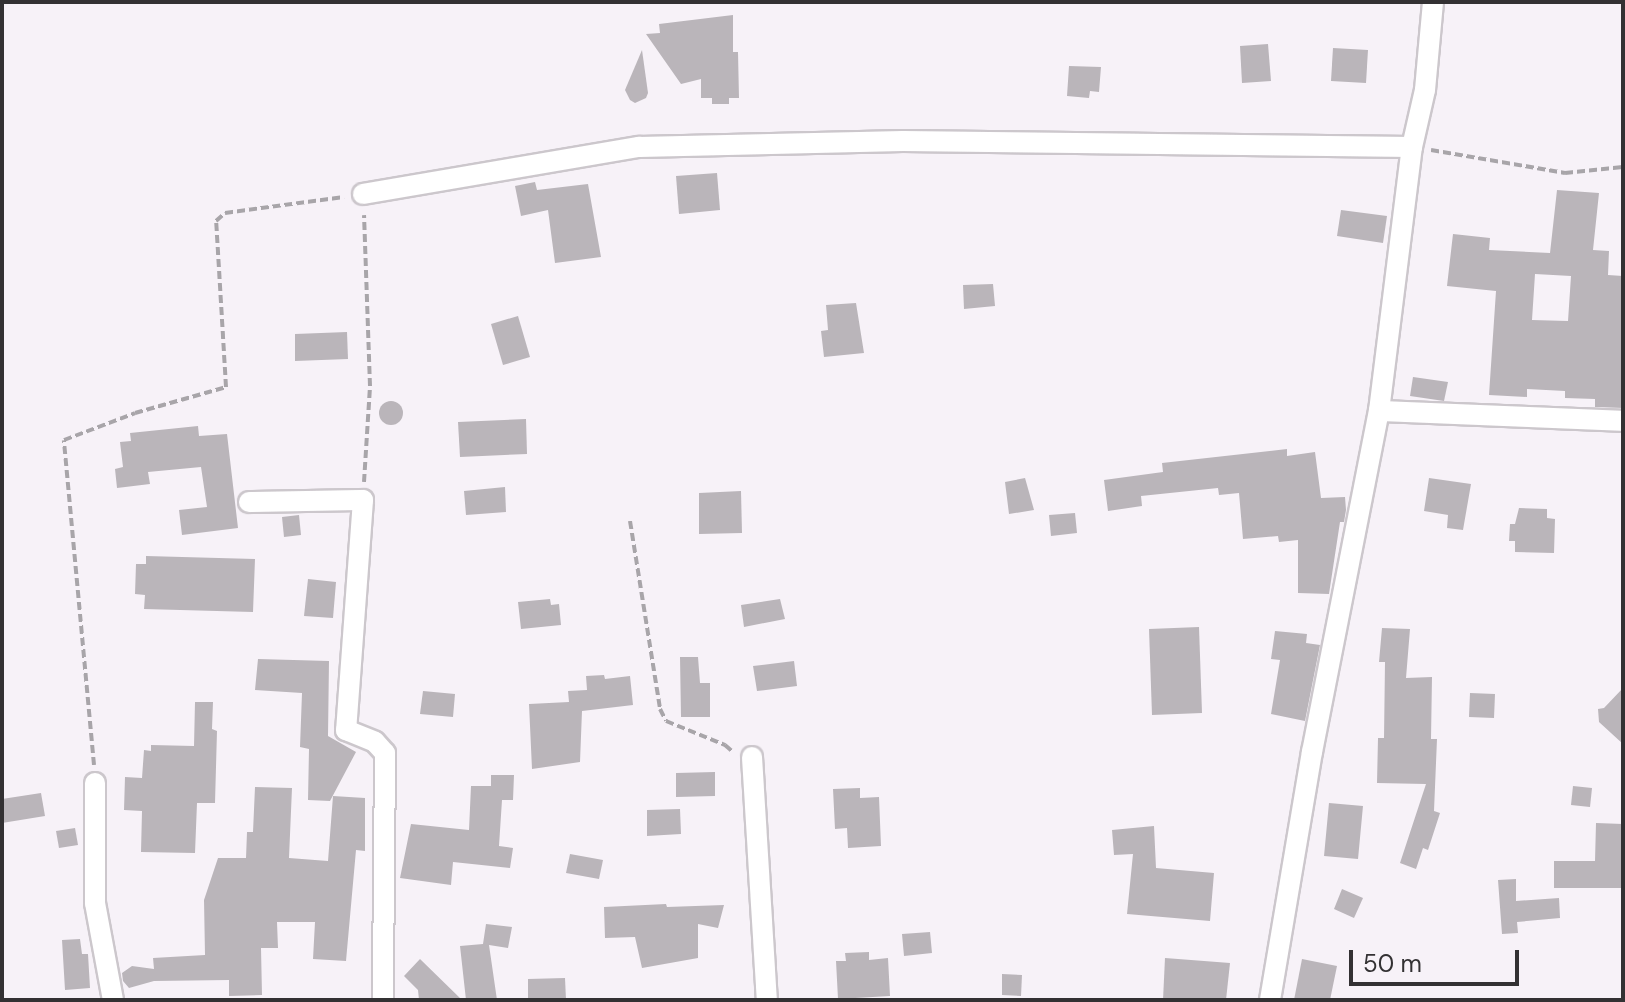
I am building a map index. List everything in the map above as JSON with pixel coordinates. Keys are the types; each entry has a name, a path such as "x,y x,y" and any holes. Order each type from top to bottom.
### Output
{"street":[{"path":"1270,1000 1312,752 1379,411 1412,147 1425,90 1433,2"},
{"path":"363,194 639,147 903,141 1412,147"},
{"path":"1379,411 1623,421"},
{"path":"249,502 363,500 346,730 375,742 385,753 383,1000"},
{"path":"752,757 767,1000"},
{"path":"95,783 95,903 113,1000"}],"path":[{"path":"1412,147 1565,173 1623,167"},
{"path":"95,783 64,440 135,413 226,387 216,221 225,213 363,194 370,386 363,500"},
{"path":"630,521 660,709 666,721 725,745 737,758 752,757"}],"building":[{"path":"733,15 733,52 738,52 739,98 729,98 729,104 712,104 712,98 701,98 701,79 681,84 646,34 660,33 659,24"},
{"path":"1268,44 1271,81 1242,83 1240,46"},
{"path":"1333,48 1368,50 1366,83 1331,81"},
{"path":"642,50 648,93 646,98 635,103 625,90"},
{"path":"1069,66 1101,67 1099,92 1090,91 1089,98 1067,96"},
{"path":"717,173 720,210 679,214 676,176"},
{"path":"535,182 537,190 588,184 601,257 555,263 548,210 521,216 515,186"},
{"path":"1557,190 1599,193 1593,250 1609,251 1608,275 1623,276 1623,408 1595,407 1595,399 1565,398 1565,391 1527,389 1527,397 1489,395 1496,291 1447,286 1453,234 1490,238 1489,250 1550,253","holes":["1535,274 1571,276 1568,321 1532,320"]},
{"path":"1341,210 1387,216 1383,243 1337,236"},
{"path":"993,284 995,306 964,309 963,285"},
{"path":"856,303 864,353 824,357 821,331 828,330 826,305"},
{"path":"518,316 530,357 503,365 491,324"},
{"path":"347,332 348,359 295,361 295,334"},
{"path":"1413,377 1448,382 1444,401 1410,396"},
{"path":"391,401 402,408 403,413 396,424 391,425 380,418 379,413 386,402"},
{"path":"526,419 527,454 460,457 458,422"},
{"path":"198,426 199,436 227,434 238,528 182,535 179,510 207,507 201,467 148,472 150,484 117,488 115,469 123,467 120,442 131,441 130,433"},
{"path":"1287,449 1287,456 1315,452 1321,498 1345,497 1346,510 1344,522 1340,522 1329,594 1298,593 1298,540 1279,542 1278,536 1243,539 1239,493 1219,495 1218,488 1141,496 1142,506 1108,511 1104,480 1163,472 1162,463"},
{"path":"1025,478 1034,510 1009,514 1005,482"},
{"path":"1429,478 1471,484 1463,530 1447,528 1448,515 1424,511"},
{"path":"505,487 506,512 466,515 464,491"},
{"path":"741,491 742,533 699,534 699,493"},
{"path":"1519,508 1547,509 1547,518 1555,519 1554,553 1515,552 1515,541 1509,541 1510,524 1515,524"},
{"path":"1075,513 1077,533 1051,536 1049,515"},
{"path":"299,515 301,535 284,537 282,517"},
{"path":"146,556 255,559 253,612 144,609 145,595 135,594 136,564 146,564"},
{"path":"308,579 336,582 333,618 304,616"},
{"path":"550,599 551,605 559,604 561,625 521,629 518,602"},
{"path":"780,599 785,619 744,627 741,605"},
{"path":"1199,627 1202,713 1152,715 1149,629"},
{"path":"1382,628 1410,629 1406,678 1432,677 1431,739 1437,739 1434,811 1440,813 1428,850 1423,848 1416,869 1400,863 1426,784 1377,783 1378,738 1384,738 1385,662 1379,662"},
{"path":"1275,631 1307,634 1306,643 1320,645 1305,721 1271,714 1280,660 1271,659"},
{"path":"680,657 698,657 700,683 710,683 710,717 681,717"},
{"path":"258,659 329,661 328,736 356,752 330,801 308,800 309,749 300,747 302,693 255,690"},
{"path":"794,661 797,686 757,691 753,666"},
{"path":"604,675 605,679 630,676 633,705 582,711 580,762 532,769 529,704 569,702 568,691 587,690 586,676"},
{"path":"1623,688 1623,744 1599,722 1598,709 1604,708"},
{"path":"423,691 455,694 453,717 420,714"},
{"path":"1470,693 1495,694 1494,718 1469,717"},
{"path":"195,702 213,702 212,729 217,731 215,803 197,803 195,853 141,852 142,811 124,810 125,777 142,778 144,750 151,751 151,745 194,746"},
{"path":"715,772 715,796 676,797 676,773"},
{"path":"491,775 514,775 513,800 502,800 499,846 513,848 510,868 453,862 451,885 400,878 411,824 469,830 471,786 491,786"},
{"path":"1573,786 1592,788 1590,807 1571,805"},
{"path":"255,787 292,788 289,858 328,861 333,796 365,798 365,851 356,850 346,961 313,959 315,922 277,922 278,948 261,948 262,995 229,996 229,980 154,981 129,988 123,981 122,973 132,966 154,969 153,958 205,955 204,900 218,858 246,858 247,832 253,832"},
{"path":"860,788 860,798 879,797 881,846 848,848 847,828 835,829 833,789"},
{"path":"41,793 45,816 2,823 2,799"},
{"path":"1329,803 1363,806 1358,859 1324,856"},
{"path":"680,809 681,834 647,836 647,810"},
{"path":"1596,823 1623,824 1623,888 1554,888 1554,861 1595,861"},
{"path":"1154,826 1156,868 1214,873 1210,921 1127,914 1133,854 1114,855 1112,830"},
{"path":"75,828 78,845 59,848 56,831"},
{"path":"570,854 603,860 599,879 566,873"},
{"path":"1516,879 1516,901 1559,898 1560,918 1517,922 1518,933 1502,934 1498,880"},
{"path":"1342,889 1363,898 1354,918 1334,909"},
{"path":"666,904 667,907 724,905 718,928 698,924 698,958 642,968 635,937 605,938 604,907"},
{"path":"486,924 512,927 508,948 489,945 497,1000 466,1000 460,946 483,944"},
{"path":"930,932 932,953 904,956 902,934"},
{"path":"80,939 82,954 88,954 90,988 65,990 62,940"},
{"path":"869,952 869,960 888,958 890,996 838,999 836,961 846,961 845,953"},
{"path":"1165,958 1230,963 1226,1000 1163,1000"},
{"path":"420,959 462,1000 419,1000 418,990 404,976"},
{"path":"1302,959 1337,966 1330,1000 1294,1000"},
{"path":"1002,974 1022,975 1021,996 1002,995"},
{"path":"565,978 566,1000 528,1000 528,979"}]}
